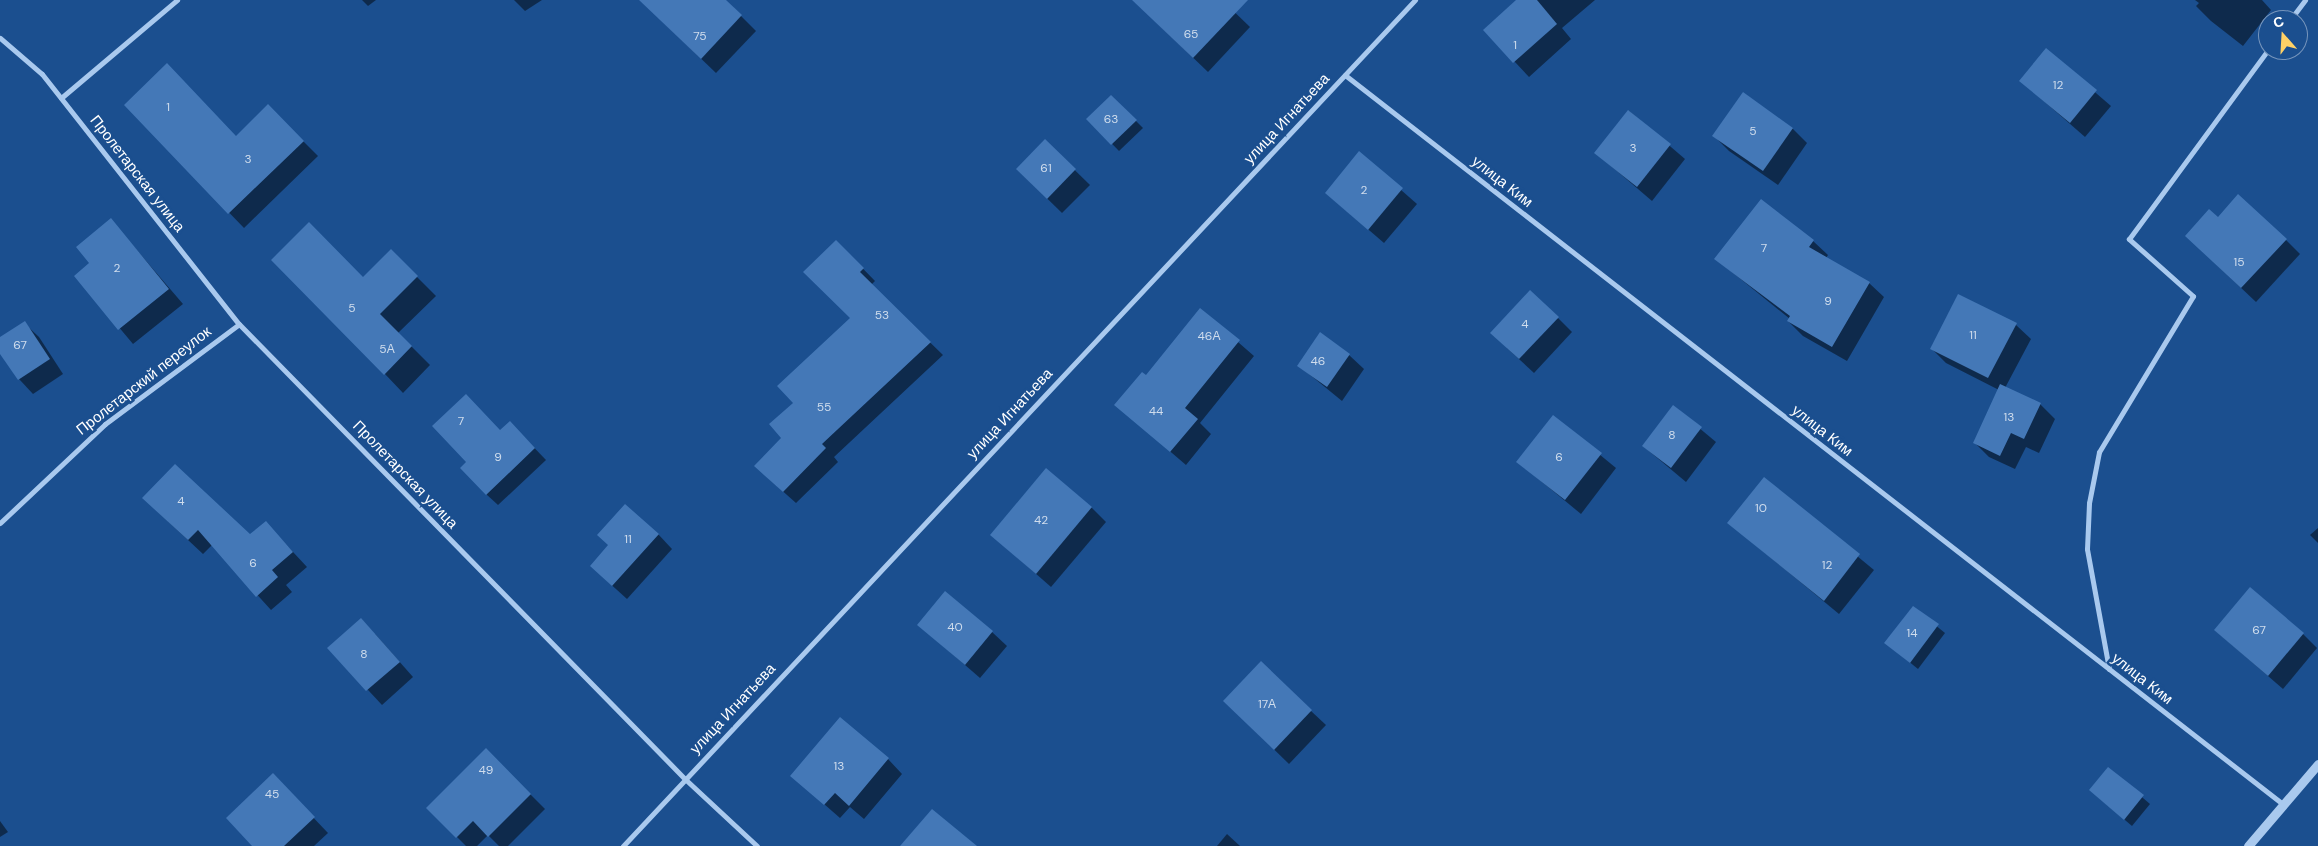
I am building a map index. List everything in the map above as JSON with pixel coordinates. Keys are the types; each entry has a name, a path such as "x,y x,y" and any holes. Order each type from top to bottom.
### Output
{"street":[{"path":"61,98 177,0"},
{"name":"улица Игнатьева","path":"623,846 1415,0"},
{"name":"Пролетарская улица","path":"0,38 42,74 239,324 685,779 757,846"},
{"path":"2109,669 2087,549 2089,503 2099,452 2193,296 2130,239 2261,60"},
{"name":"улица Ким","path":"1344,75 2284,806"},
{"name":"Пролетарский переулок","path":"0,523 105,424 239,324"},
{"path":"2248,846 2318,764"}],"building":[{"path":"639,0 726,0 742,15 701,59"},
{"path":"1132,0 1248,0 1193,58"},
{"path":"1516,0 1537,0 1557,24 1513,63 1483,30"},
{"path":"2046,48 2097,90 2070,123 2019,81"},
{"path":"167,63 236,136 268,104 304,141 228,214 124,105"},
{"path":"1743,92 1793,128 1763,171 1712,136"},
{"path":"1111,95 1137,120 1111,145 1086,119"},
{"path":"1628,110 1671,144 1637,187 1594,153"},
{"path":"1045,139 1076,169 1047,199 1016,169"},
{"path":"1359,151 1403,188 1368,230 1325,193"},
{"path":"2238,194 2287,239 2241,288 2185,236 2209,209 2218,217"},
{"path":"1761,199 1814,240 1809,247 1870,282 1832,347 1787,321 1790,316 1714,259"},
{"path":"111,218 169,289 118,330 74,276 89,263 76,247"},
{"path":"309,222 363,277 391,249 418,276 380,314 412,346 384,375 271,260"},
{"path":"836,240 864,268 860,272 931,342 822,444 826,448 783,492 754,466 781,438 769,424 793,403 777,386 850,318 803,272"},
{"path":"1530,290 1559,317 1519,359 1490,333"},
{"path":"1958,294 2017,323 1988,378 1930,349"},
{"path":"1200,308 1240,340 1185,408 1198,419 1170,452 1114,405 1142,372 1146,375"},
{"path":"25,321 50,359 18,380 0,354 0,337"},
{"path":"1320,332 1350,354 1327,387 1297,366"},
{"path":"2000,384 2041,403 2024,439 2011,433 2000,456 1973,443"},
{"path":"466,394 500,430 510,421 535,448 486,495 460,468 466,462 432,426"},
{"path":"1673,405 1702,427 1671,468 1642,446"},
{"path":"1553,415 1602,453 1565,500 1516,462"},
{"path":"175,464 250,534 266,521 293,552 272,570 278,577 256,597 198,530 188,540 142,498"},
{"path":"1046,468 1092,507 1036,574 990,535"},
{"path":"1764,477 1860,554 1824,601 1727,523"},
{"path":"625,504 659,534 612,586 590,566 608,545 597,535"},
{"path":"2250,587 2304,633 2268,676 2214,630"},
{"path":"945,591 993,631 965,665 917,625"},
{"path":"1913,606 1939,624 1910,663 1884,643"},
{"path":"361,618 400,662 366,691 327,648"},
{"path":"1261,661 1312,710 1274,750 1223,701"},
{"path":"840,717 889,758 849,806 835,793 824,805 790,776"},
{"path":"486,748 531,794 488,837 473,821 456,838 426,808"},
{"path":"2108,767 2144,795 2124,820 2089,790"},
{"path":"273,773 315,817 284,846 252,846 226,818"},
{"path":"932,809 977,846 900,846"}]}
